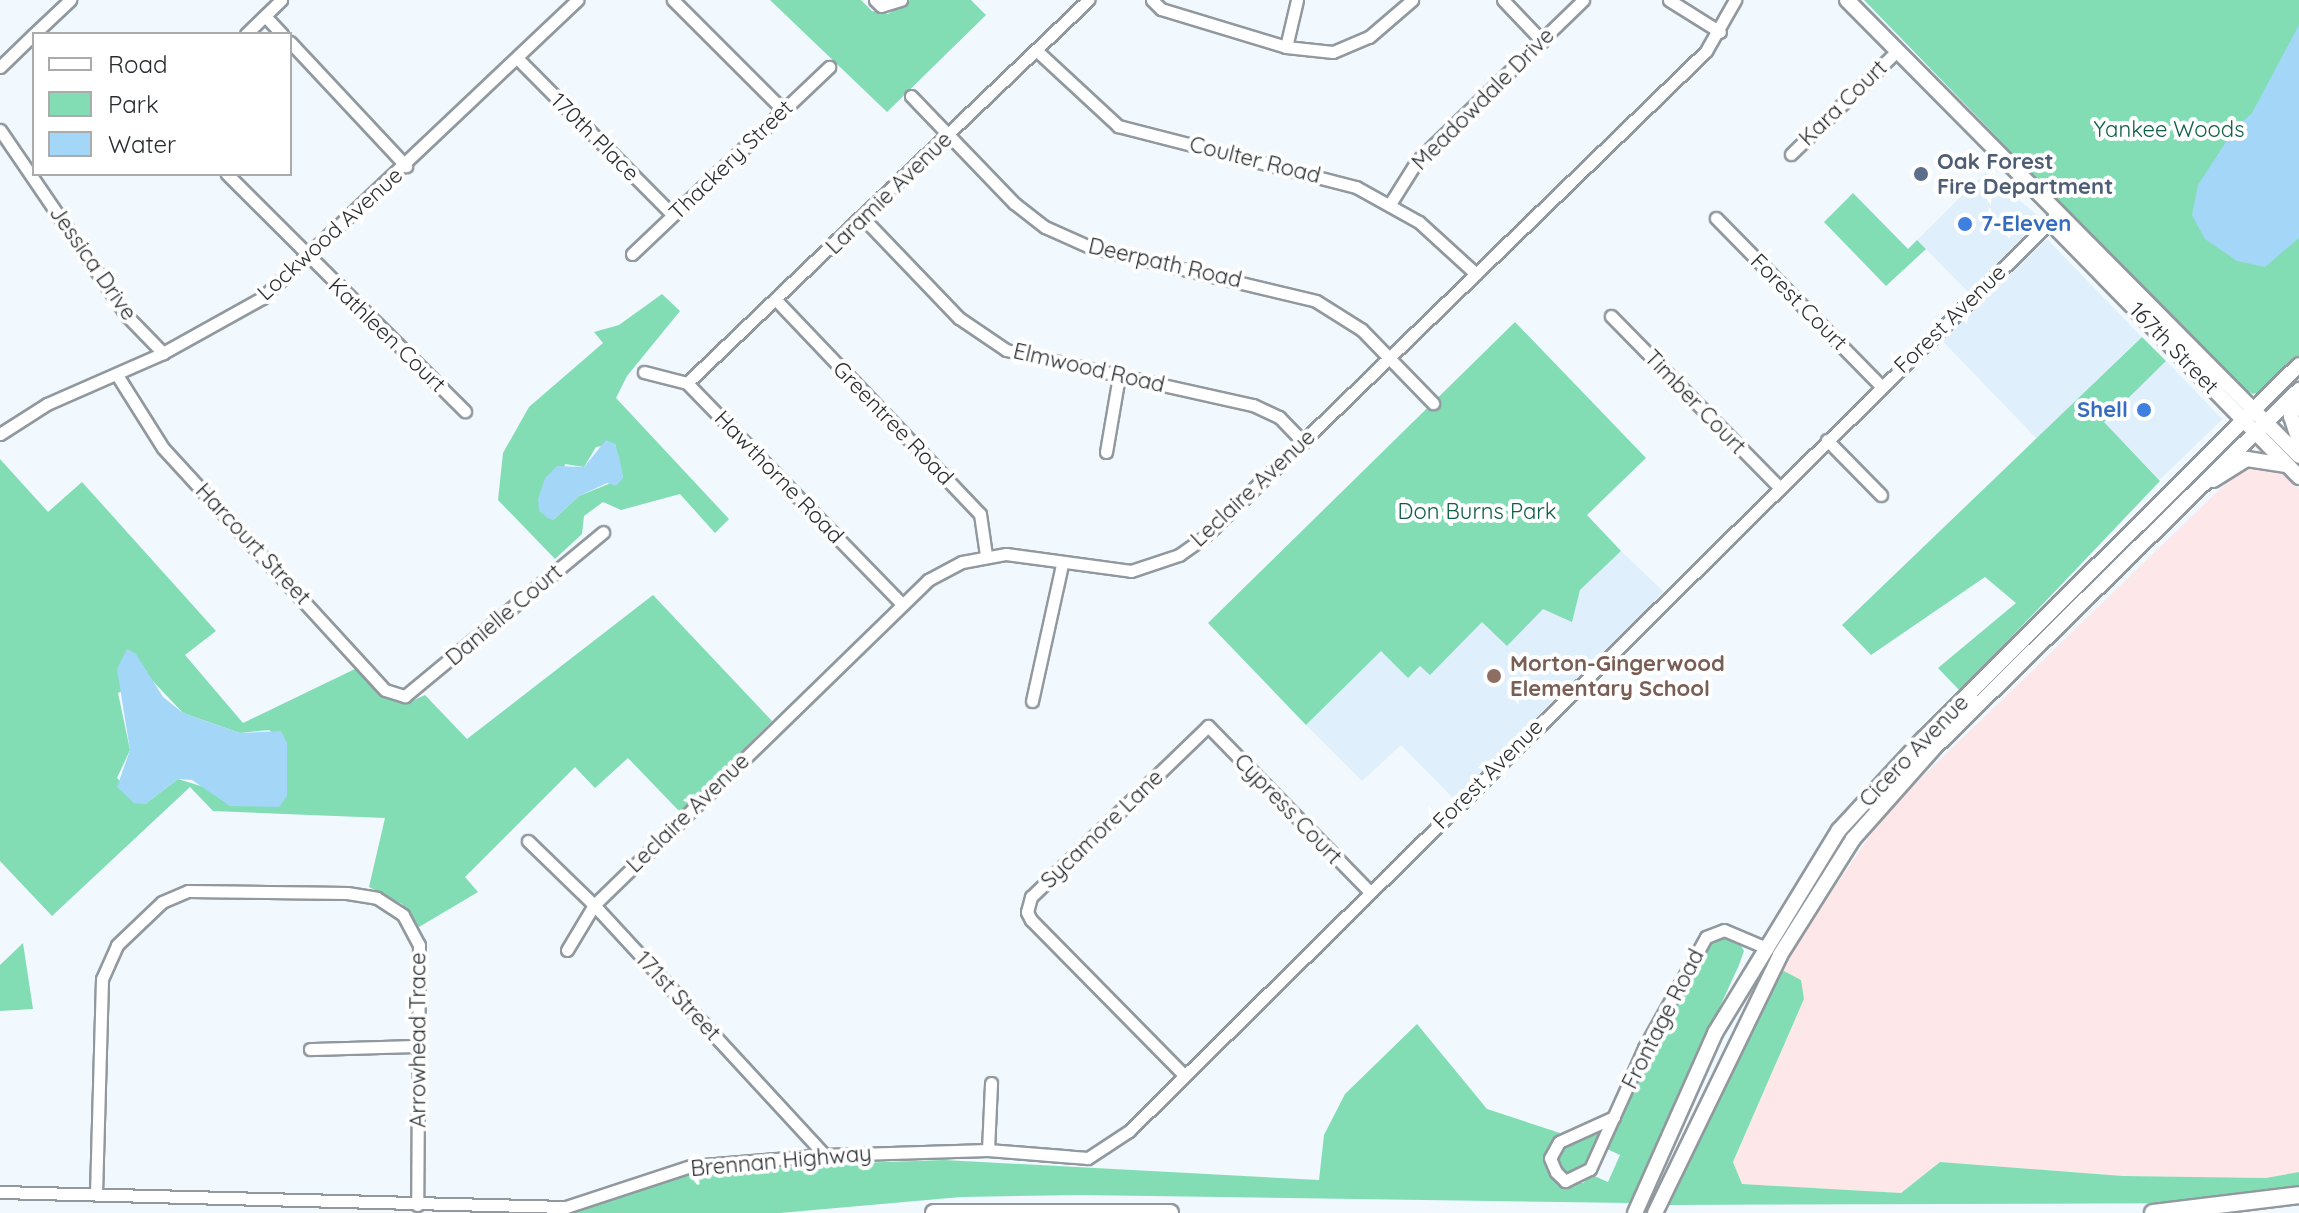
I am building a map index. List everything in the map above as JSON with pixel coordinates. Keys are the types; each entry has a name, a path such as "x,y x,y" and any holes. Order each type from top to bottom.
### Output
{"highway":[{"path":"2153,1213 2206,1210 2299,1195"},
{"path":"934,1213 1170,1213"}],"main road":[{"name":"167th Street","path":"1847,0 2056,216 2059,231 2249,414 2295,466"},
{"name":"Cicero Avenue","path":"1635,1213 1715,1033 1764,947 1839,830 1871,794 2299,365"},
{"name":"Cicero Avenue","path":"1655,1213 1780,955 1853,839 1897,786 2188,495 2299,393"},
{"path":"2299,393 2291,423 2299,441"},
{"path":"2188,495 2247,459 2295,466"},
{"path":"1764,947 1780,955"}],"street":[{"path":"36,32 70,0"},
{"path":"248,32 281,0"},
{"path":"673,0 783,110"},
{"path":"875,0 881,6 899,2"},
{"name":"Laramie Avenue","path":"687,383 777,301 1088,0"},
{"path":"1152,0 1161,9 1286,47 1333,52 1369,37 1412,0"},
{"path":"1286,47 1297,0"},
{"path":"1503,0 1542,41"},
{"name":"Meadowdale Drive","path":"1390,204 1417,161 1583,0"},
{"path":"1669,0 1720,32"},
{"name":"Leclaire Avenue","path":"567,950 594,905 902,604 943,570 986,555 1029,556 1062,564 1131,571 1179,555 1390,358 1720,32 1735,0"},
{"name":"Lockwood Avenue","path":"0,434 47,404 163,353 262,298 406,166 572,1"},
{"path":"265,16 280,32"},
{"path":"0,67 32,36"},
{"path":"292,44 406,166"},
{"name":"Coulter Road","path":"1036,50 1118,126 1337,180 1390,204 1435,235 1476,274"},
{"name":"Kara Court","path":"1791,154 1896,52"},
{"name":"170th Place","path":"517,58 673,215"},
{"name":"Thackery Street","path":"632,254 829,67"},
{"name":"Deerpath Road","path":"911,96 1014,203 1071,241 1300,295 1352,321 1433,403"},
{"name":"Jessica Drive","path":"0,130 127,316 163,353"},
{"name":"Kathleen Court","path":"229,176 308,259 465,411"},
{"name":"Forest Avenue","path":"1088,1158 1129,1131 1183,1074 2056,216"},
{"name":"Elmwood Road","path":"863,218 983,338 1025,356 1265,408 1303,442"},
{"name":"Forest Court","path":"1716,218 1881,386"},
{"name":"Greentree Road","path":"777,301 980,514 986,555"},
{"name":"Timber Court","path":"1611,316 1779,487"},
{"path":"644,372 687,383"},
{"name":"Harcourt Street","path":"117,375 145,425 172,457 385,690 405,696"},
{"path":"1106,452 1119,376"},
{"name":"Hawthorne Road","path":"687,383 902,604"},
{"path":"1827,440 1881,495"},
{"name":"Danielle Court","path":"405,696 603,532"},
{"path":"1032,701 1062,564"},
{"name":"Cypress Court","path":"1208,726 1369,891"},
{"name":"Sycamore Lane","path":"1183,1074 1027,912 1031,897 1208,726"},
{"name":"171st Street","path":"528,841 594,905 825,1155"},
{"name":"Arrowhead Trace","path":"96,1194 104,968 117,945 171,897 199,890 377,898 403,915 419,945 417,1205"},
{"name":"Frontage Road","path":"1614,1117 1559,1142 1550,1158 1556,1172 1565,1181 1590,1169 1614,1117 1650,1035 1706,937 1724,930 1764,947"},
{"path":"310,1049 418,1046"},
{"path":"988,1150 991,1083"},
{"name":"Brennan Highway","path":"0,1192 566,1207 691,1166 825,1155 988,1150 1088,1158"}],"shaded area":[{"path":"1985,173 2035,213 2038,221 1968,292 1917,240"},
{"path":"2047,239 2141,337 2036,438 1942,340"},
{"path":"2166,361 2222,419 2160,480 2103,421"},
{"path":"2246,464 2281,472 2299,489 2299,1172 2266,1178 2123,1176 1940,1162 1901,1193 1742,1184 1733,1162 1804,999 1776,973 1886,812"},
{"name":"Morton-Gingerwood Elementary School","path":"1621,551 1664,592 1454,799 1401,745 1362,781 1306,725 1381,651 1409,677 1483,621 1543,609 1580,590"}],"green space":[{"path":"770,0 861,0 872,11 888,14 910,0 971,0 986,15 887,112"},
{"name":"Yankee Woods","path":"1864,0 2299,0 2299,359 2268,390 2253,394 2239,387"},
{"path":"1853,193 1908,249 1917,240 1926,249 1886,286 1824,222"},
{"path":"662,294 680,311 627,376 616,398 729,519 715,533 680,494 621,510 603,502 584,516 582,534 555,559 498,500 503,453 529,407 603,343 594,332 619,325","holes":["615,444 623,478 579,496 553,520 565,464 584,467 596,447"]},
{"name":"Don Burns Park","path":"1515,322 1646,458 1587,515 1621,551 1580,590 1572,622 1543,609 1507,646 1482,622 1430,675 1420,666 1408,678 1381,651 1306,725 1208,623"},
{"path":"2142,337 2166,361 2104,422 2160,481 1960,691 1938,668 2016,603 1985,577 1871,655 1842,625"},
{"path":"0,459 48,512 82,482 216,631 185,655 243,723 357,668 385,697 410,702 425,695 467,739 653,595 772,721 680,812 628,758 595,788 575,767 465,877 478,892 419,927 402,904 369,887 385,818 213,811 190,787 52,916 0,861","holes":["149,677 183,713 240,733 269,730 287,743 287,796 230,806 207,788 178,779 145,804 117,778 130,750 118,693"]},
{"path":"1737,938 1744,951 1739,965 1630,1203 1080,1195 961,1197 780,1213 554,1213 690,1174 768,1166 944,1160 1319,1180 1324,1135 1345,1094 1417,1024 1487,1109 1563,1134 1548,1149 1545,1162 1558,1181 1583,1183 1592,1175 1608,1182 1620,1155 1607,1149 1680,992 1714,940"},
{"path":"23,943 33,1009 0,1011 0,965"},
{"path":"1784,971 1801,980 1804,999 1733,1162 1742,1184 1901,1193 1940,1162 2123,1176 2266,1178 2299,1172 2299,1189 2224,1203 1668,1205 1722,1081 1776,973"},
{"path":"1604,1127 1583,1168 1574,1174 1560,1169 1559,1148"}],"water":[{"path":"2299,25 2299,238 2265,267 2237,261 2205,239 2192,215 2198,185 2233,131 2252,113"},
{"path":"606,440 615,444 620,460 623,478 616,486 607,483 579,496 553,520 539,511 538,499 545,478 557,466 584,467"},
{"path":"127,649 136,654 163,697 183,713 240,733 281,731 287,743 287,796 279,807 230,806 192,780 178,779 145,804 134,803 117,787 130,750 117,669"}],"place":[{"name":"Oak Forest Fire Department","path":"1921,174"},
{"name":"7-Eleven","path":"1965,224"},
{"name":"Shell","path":"2144,410"},
{"name":"Morton-Gingerwood Elementary School","path":"1494,676"}]}
